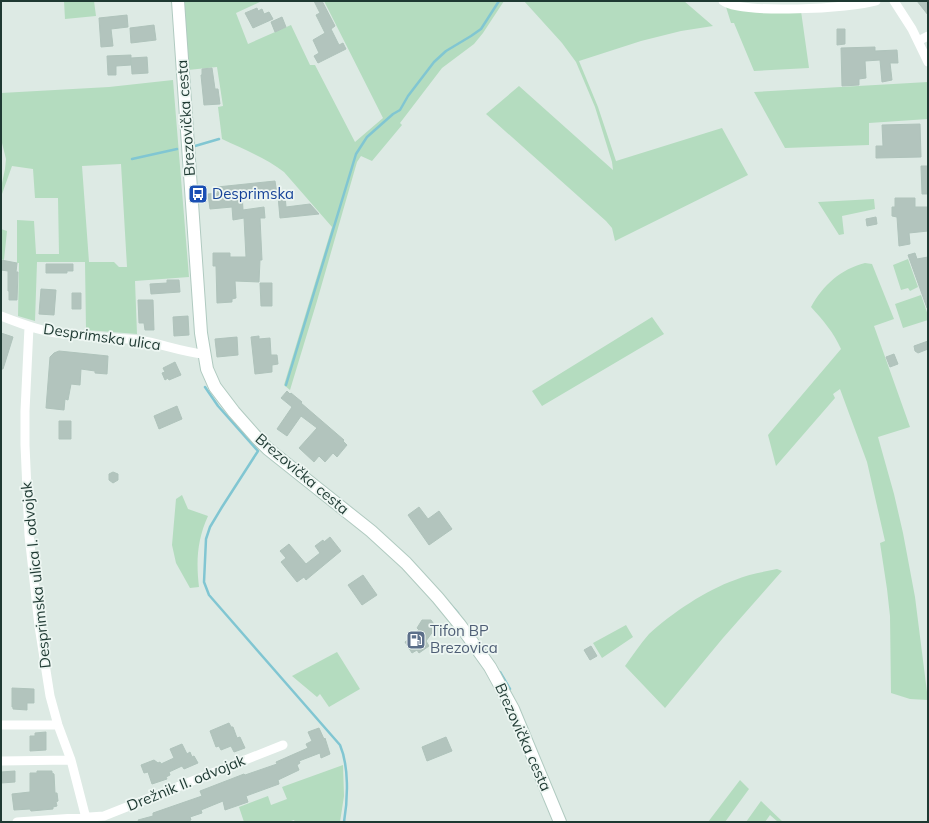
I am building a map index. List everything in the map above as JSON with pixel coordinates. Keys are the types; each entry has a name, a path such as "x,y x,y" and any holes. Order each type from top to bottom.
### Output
{"main road":[{"name":"Brezovička cesta","path":"178,1 201,333 207,369 215,387 256,438 371,530 417,575 460,625 490,667 510,703 523,730 560,822"}],"street":[{"path":"723,1 741,7 776,10 837,6 876,1"},
{"path":"894,1 912,29 928,62"},
{"path":"918,41 928,36"},
{"name":"Desprimska ulica","path":"1,316 29,327 56,333 138,340 204,354"},
{"name":"Desprimska ulica I. odvojak","path":"29,327 25,412 25,460 29,535 44,664 50,696 58,725 71,760 86,820"},
{"path":"1,725 58,725"},
{"name":"Drežnik II. odvojak","path":"16,822 86,820 104,816 283,744"},
{"path":"1,761 71,760"}],"green space":[{"path":"64,1 94,1 96,16 65,19"},
{"path":"184,1 262,1 236,13 248,44 291,25 310,65 315,65 355,142 383,118 324,1 504,1 474,44 442,68 400,123 402,125 372,161 361,156 357,162 290,390 284,385 332,227 284,172 262,158 222,139 218,107 223,106 217,67 188,70"},
{"path":"524,1 684,1 713,26 681,31 641,41 579,61 598,107 616,161 722,128 748,175 615,241 612,228 606,221 486,114 519,86 613,170 612,162 595,107 576,62 562,43"},
{"path":"726,7 740,10 801,11 809,68 754,71 734,23 731,23"},
{"path":"173,80 189,277 135,281 137,334 86,330 85,262 37,262 35,321 18,316 19,263 17,263 17,220 34,221 36,254 59,254 58,198 35,198 33,169 12,166 2,194 2,183 6,159 1,139 1,93 109,87","holes":["121,164 127,267 119,267 114,262 89,262 82,166"]},
{"path":"928,82 928,119 869,123 869,145 785,148 754,92"},
{"path":"874,199 875,209 842,216 844,234 839,235 818,202"},
{"path":"1,229 7,231 4,260 1,259"},
{"path":"908,259 918,287 910,291 908,288 901,290 893,265"},
{"path":"865,263 872,264 894,319 874,326 910,427 878,437 903,533 915,597 928,700 910,699 891,693 890,616 880,543 885,541 867,462 840,389 833,394 835,398 776,466 768,435 841,349 828,327 811,307 821,292 834,279 848,269"},
{"path":"921,295 928,315 928,320 903,328 895,304"},
{"path":"652,317 664,334 542,406 532,391"},
{"path":"182,495 188,509 208,516 204,525 198,551 199,587 190,588 176,563 172,545 176,499"},
{"path":"777,569 782,571 723,638 665,708 625,666 649,634 668,618 690,603 724,584 756,573"},
{"path":"626,625 633,637 602,658 593,643"},
{"path":"337,652 360,689 329,707 320,694 317,697 292,676"},
{"path":"343,765 344,796 340,822 295,822 294,820 288,822 244,822 239,807 268,796 271,805 287,799 282,787"},
{"path":"740,780 749,789 725,822 708,822"},
{"path":"761,801 783,822 778,822 770,815 765,822 746,822"}],"building":[{"path":"314,1 322,1 335,26 331,29 339,45 343,43 346,49 318,63 314,56 319,53 313,40 325,33 316,15 320,13"},
{"path":"917,1 928,1 928,15"},
{"path":"257,8 258,11 262,9 264,14 269,12 273,19 253,28 245,13"},
{"path":"127,15 128,27 111,29 113,46 101,47 99,18"},
{"path":"282,17 286,27 275,32 271,22"},
{"path":"154,25 156,40 131,43 130,28"},
{"path":"837,29 845,29 845,44 837,45"},
{"path":"875,47 875,51 897,50 898,63 890,63 892,80 882,82 880,60 865,61 866,78 859,79 859,85 842,86 841,48"},
{"path":"131,55 131,65 116,66 116,75 108,75 107,56"},
{"path":"147,57 148,73 132,74 131,58"},
{"path":"212,68 215,89 218,89 220,104 204,105 201,75 202,69"},
{"path":"920,124 921,157 876,158 876,146 883,146 882,125"},
{"path":"921,166 928,166 928,194 922,194"},
{"path":"275,181 277,194 259,197 259,191 242,193 243,210 264,207 265,218 260,218 262,260 260,260 259,282 235,281 236,298 232,299 232,302 217,303 216,266 213,266 213,253 230,253 230,257 246,257 244,218 233,220 232,207 210,209 208,194 218,193 217,187"},
{"path":"285,195 286,207 310,204 319,214 280,218 278,196"},
{"path":"895,198 915,198 915,207 928,207 928,231 909,233 910,244 899,246 897,217 892,216 892,207 895,207"},
{"path":"876,217 877,224 867,226 866,219"},
{"path":"915,253 917,259 928,257 928,308 908,255"},
{"path":"1,260 17,263 17,300 9,300 8,271 1,270"},
{"path":"46,264 73,264 73,271 67,271 67,273 46,273"},
{"path":"167,280 179,280 180,292 151,294 150,284 167,283"},
{"path":"260,283 272,283 272,306 261,306"},
{"path":"41,289 56,290 54,315 39,314"},
{"path":"72,293 81,293 81,309 72,309"},
{"path":"138,300 153,300 154,330 145,330 144,323 139,323"},
{"path":"188,316 189,335 174,336 173,317"},
{"path":"1,333 13,337 3,369 1,369"},
{"path":"259,336 259,339 270,338 271,355 277,355 278,364 272,365 272,372 255,374 251,337"},
{"path":"237,337 238,355 217,357 215,339"},
{"path":"928,341 928,349 918,353 915,351 914,346"},
{"path":"59,351 108,356 107,374 95,373 95,371 81,369 80,385 71,384 68,400 65,399 64,410 46,408 50,357"},
{"path":"894,354 898,364 890,367 886,357"},
{"path":"175,362 181,375 165,380 162,373 165,372 163,368"},
{"path":"287,391 302,402 301,403 344,440 343,441 347,445 337,457 333,453 325,462 319,456 314,462 299,448 317,428 301,416 287,436 277,429 292,407 281,398"},
{"path":"177,406 182,419 159,429 154,416"},
{"path":"59,421 71,421 71,439 59,439"},
{"path":"113,472 118,474 118,480 113,483 109,480 109,474"},
{"path":"419,507 428,519 439,511 452,529 429,545 408,515"},
{"path":"330,537 341,551 306,580 304,577 297,582 281,562 286,558 280,551 289,544 306,564 320,553 315,546 323,540 324,542"},
{"path":"363,575 377,595 362,605 348,585"},
{"path":"422,620 431,620 436,627 426,641 429,646 419,653 417,650 412,653 405,642 409,639 408,637 419,630 417,628"},
{"path":"591,646 597,656 590,660 584,650"},
{"path":"12,688 34,689 34,703 27,703 27,710 13,709"},
{"path":"229,723 231,727 233,727 237,738 240,737 245,748 234,752 231,746 221,750 219,746 216,747 210,731"},
{"path":"319,728 324,739 325,738 330,754 321,758 320,753 299,761 300,763 297,765 299,770 278,780 279,784 246,796 248,802 225,810 223,801 201,810 202,813 190,817 191,820 186,822 139,822 138,820 153,816 153,813 202,796 200,791 244,774 245,775 277,764 276,762 308,748 306,744 312,741 308,732"},
{"path":"46,732 46,750 30,751 30,736 35,736 35,733"},
{"path":"446,737 452,751 427,761 422,747"},
{"path":"182,744 187,754 190,752 192,757 194,756 198,763 184,769 182,766 169,772 170,775 166,777 167,779 152,784 148,772 144,773 141,765 154,760 158,763 160,762 161,764 174,758 170,749"},
{"path":"15,771 15,782 1,783 1,772"},
{"path":"37,771 52,771 54,774 55,793 57,793 58,801 56,802 57,806 53,807 53,809 31,811 30,809 14,810 12,794 30,792 30,773 37,773"}],"waterway":[{"path":"286,385 356,154 367,137 393,114 400,110 408,96 434,62 446,51 481,29 499,1"},
{"path":"195,146 219,139"},
{"path":"132,159 177,149"},
{"path":"205,387 218,406 258,451 210,527 206,539 204,582 209,595 340,745 345,763 347,783 344,822"},
{"path":"449,603 458,613"},
{"path":"500,672 510,689"}],"place":[{"name":"Desprimska","path":"198,194"},
{"name":"Tifon BP Brezovica","path":"416,640"}]}
